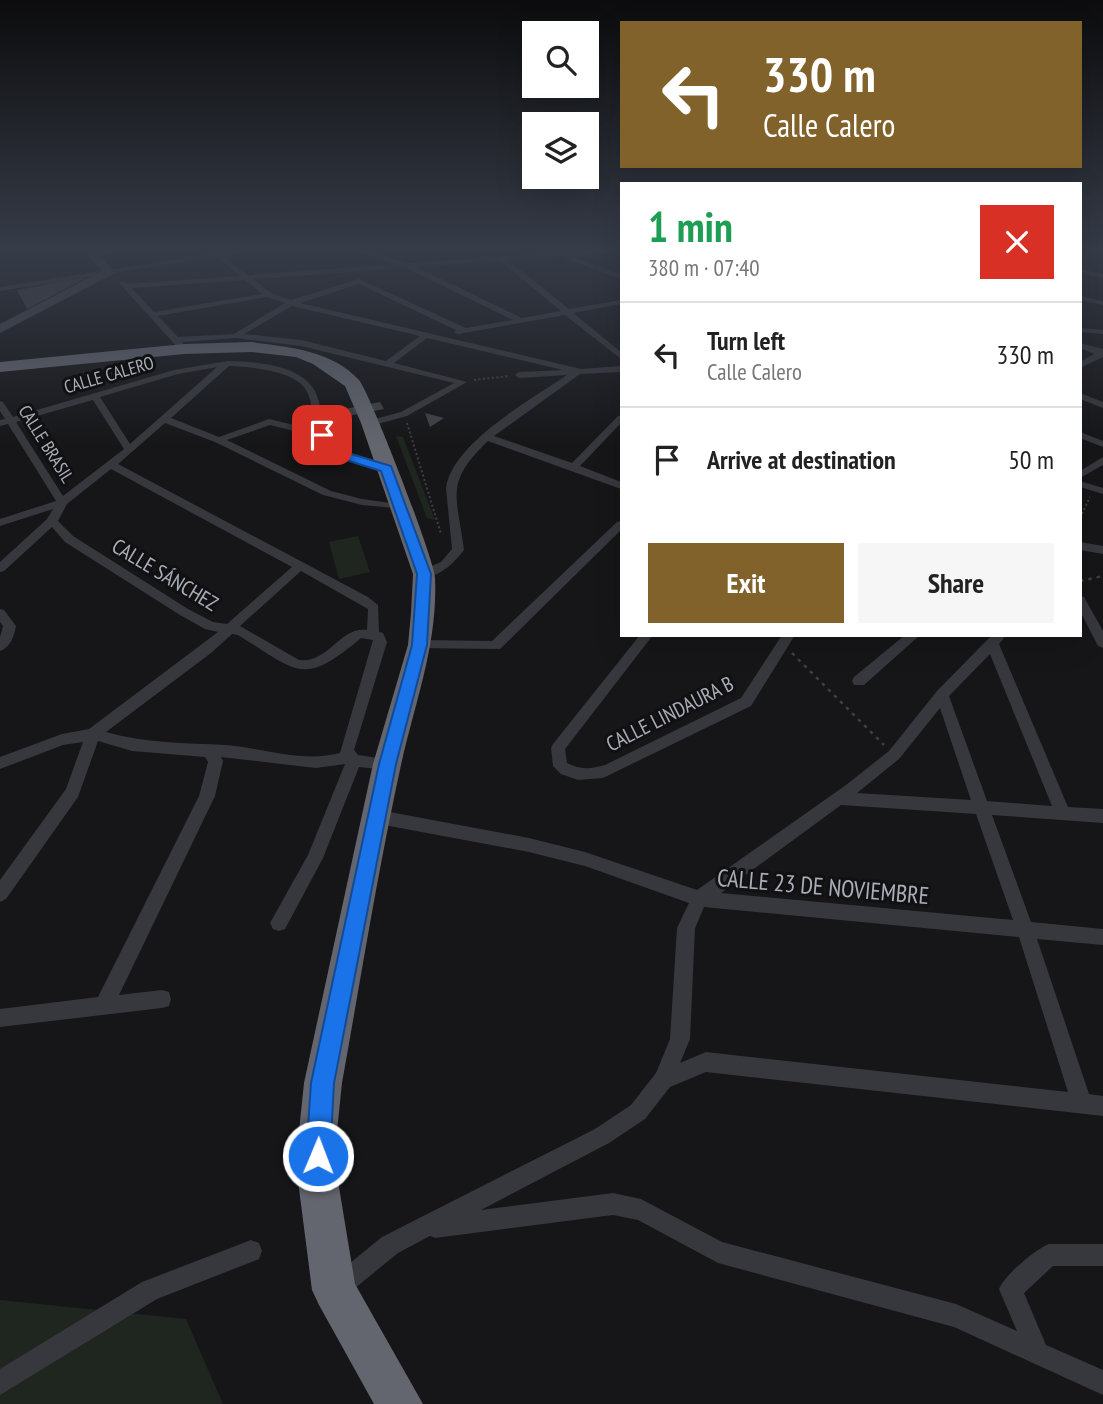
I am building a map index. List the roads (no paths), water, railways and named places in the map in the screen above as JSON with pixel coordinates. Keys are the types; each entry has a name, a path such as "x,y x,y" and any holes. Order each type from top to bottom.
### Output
{"highway":[{"path":"0,365 52,362 180,344 251,347 299,353 319,361 352,383 370,423 401,508 437,567 420,645 363,761 379,817 323,1083 318,1130 318,1181 334,1290 393,1399"}],"main road":[{"path":"0,329 26,316"}],"street":[{"path":"156,316 180,344 236,336 301,343 462,382 404,414 370,423"},
{"path":"236,336 270,316"},
{"path":"342,316 579,371"},
{"path":"432,316 465,331"},
{"path":"511,316 522,321"},
{"path":"386,365 425,336 551,316"},
{"path":"573,316 620,355"},
{"path":"1082,330 1103,332"},
{"path":"1082,346 1102,353"},
{"path":"1082,364 1102,353"},
{"path":"0,523 62,502 112,465 226,364"},
{"name":"CALLE CALERO","path":"5,422 190,368 226,364 267,368 303,382 311,389 322,435"},
{"path":"519,375 620,369"},
{"path":"437,567 458,550 452,483 458,462 487,437 579,371"},
{"path":"95,396 129,450"},
{"path":"1082,397 1103,405"},
{"name":"CALLE BRASIL","path":"0,404 5,422 62,502"},
{"path":"164,419 219,440 327,493 401,508"},
{"path":"573,467 620,419"},
{"path":"219,440 270,422 322,435 344,456 386,468"},
{"path":"608,430 620,433"},
{"path":"1082,436 1103,444"},
{"path":"487,437 620,486"},
{"path":"1082,474 1098,467 1103,460"},
{"path":"112,465 374,608 373,633 380,642 346,751 363,761"},
{"path":"1082,485 1099,489"},
{"path":"0,568 52,521 62,502"},
{"name":"CALLE SÁNCHEZ","path":"52,521 69,540 184,612 210,626 241,631 306,667 322,662 358,633 373,633"},
{"path":"420,645 495,646 620,525"},
{"path":"1082,546 1103,550"},
{"path":"0,894 73,792 93,734 229,629 300,566"},
{"path":"1082,604 1103,643"},
{"path":"0,613 10,626 7,638 0,646"},
{"name":"CALLE LINDAURA B","path":"645,637 558,748 560,766 572,774 590,776 610,769 746,702 786,640"},
{"path":"859,681 913,637"},
{"path":"379,817 529,845 585,859 699,899 840,798 894,755 942,695 996,639 1063,813"},
{"path":"942,695 1025,930 1082,1104"},
{"path":"0,763 62,740 93,734 132,745 244,751 332,764 363,761"},
{"path":"104,1006 207,796 216,761 209,751"},
{"path":"279,923 363,761"},
{"path":"840,798 1103,816"},
{"name":"CALLE 23 DE NOVIEMBRE","path":"334,1290 390,1245 603,1136 638,1112 663,1080 680,1039 686,928 699,899 1103,937"},
{"path":"0,1018 162,999"},
{"path":"663,1080 706,1062 1103,1106"},
{"path":"423,1229 613,1203 641,1210 718,1252 956,1316 1103,1383"},
{"path":"0,1383 150,1290 251,1251"},
{"path":"1037,1352 1011,1289 1049,1255 1103,1255"}]}
